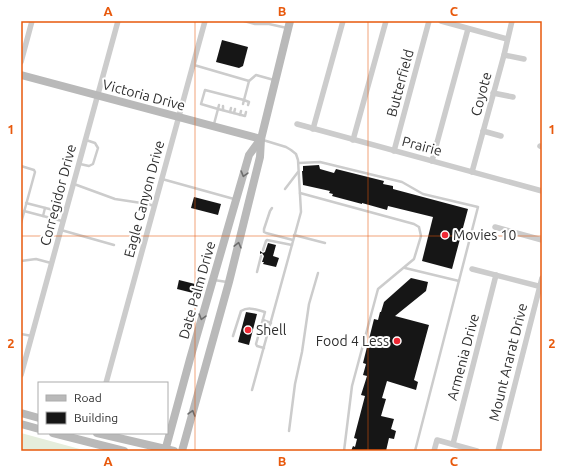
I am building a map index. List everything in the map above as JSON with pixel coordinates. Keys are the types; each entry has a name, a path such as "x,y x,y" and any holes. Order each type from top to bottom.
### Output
{"main road":[{"name":"Date Palm Drive","path":"182,451 229,282 260,157 261,139 289,25"},
{"name":"Victoria Drive","path":"21,75 261,139"},
{"name":"Date Palm Drive","path":"166,450 249,155 261,139"},
{"path":"21,414 38,418"},
{"path":"21,424 38,429"},
{"path":"57,434 124,451"},
{"path":"112,435 174,451"}],"street":[{"path":"21,62 32,21"},
{"name":"Corregidor Drive","path":"21,375 118,21"},
{"name":"Eagle Canyon Drive","path":"106,382 205,21"},
{"path":"313,129 343,21"},
{"path":"353,140 386,21"},
{"name":"Butterfield","path":"394,151 429,21"},
{"path":"441,21 507,39"},
{"name":"Coyote","path":"472,172 512,21"},
{"path":"432,161 468,29"},
{"path":"504,55 524,59"},
{"path":"493,93 513,97"},
{"name":"Prairie","path":"297,124 542,191"},
{"path":"483,131 501,136"},
{"path":"495,227 542,240"},
{"path":"472,269 541,287"},
{"name":"Armenia Drive","path":"454,444 496,275"},
{"name":"Mount Ararat Drive","path":"498,451 541,287 542,278"},
{"path":"434,451 437,440 477,451"}],"lane":[{"path":"244,21 255,24 289,25"},
{"path":"193,64 249,81"},
{"path":"243,104 249,81 256,75 275,80"},
{"path":"246,112 245,116 201,104 205,90 244,100 249,102 248,105"},
{"path":"220,98 221,94"},
{"path":"225,99 226,95"},
{"path":"233,102 234,97"},
{"path":"237,102 238,98"},
{"path":"214,127 219,105"},
{"path":"222,110 224,106"},
{"path":"230,112 231,108"},
{"path":"234,113 235,109"},
{"path":"240,115 241,111"},
{"path":"252,390 301,212 298,163 296,154 286,147 261,139"},
{"path":"79,164 89,166 93,164 98,148 95,143 86,140"},
{"path":"298,163 320,162 357,171 402,182 423,194 478,207 415,451"},
{"path":"21,166 34,170 35,172 21,223"},
{"path":"285,190 298,172"},
{"path":"162,179 236,199"},
{"path":"74,184 115,199 155,206"},
{"path":"300,193 414,224 419,227 421,236 414,259 378,289 352,386 344,451"},
{"path":"26,203 66,213"},
{"path":"43,216 45,208"},
{"path":"272,208 264,232 293,240"},
{"path":"24,210 63,221"},
{"path":"61,230 114,245"},
{"path":"294,234 325,243"},
{"path":"263,250 267,240 292,245"},
{"path":"257,272 262,256"},
{"path":"21,261 36,259 52,264"},
{"path":"404,268 459,281"},
{"path":"289,431 295,384 302,352 307,316 318,273"},
{"path":"213,280 229,282"},
{"path":"233,336 241,311 244,308 251,308 265,312 256,344 257,346 264,348"},
{"path":"263,320 271,323"},
{"path":"21,334 32,336"}],"green space":[{"path":"21,433 87,451 21,451"}],"building":[{"path":"222,40 248,47 243,66 239,68 216,62"},
{"path":"319,165 320,169 334,173 336,169 384,181 383,184 393,186 393,189 468,209 452,269 422,261 433,217 388,206 387,210 362,204 332,196 333,194 329,193 330,191 303,185 303,166"},
{"path":"194,197 221,204 218,215 191,208"},
{"path":"268,243 276,245 273,256 279,258 276,267 263,264 264,262 262,262 264,256 262,253 260,254 260,251 263,253 265,252"},
{"path":"411,278 428,282 426,291 395,316 429,325 414,380 418,382 416,390 387,381 382,398 386,399 381,416 394,419 391,429 396,431 394,439 389,438 386,451 351,451 353,446 355,447 357,439 354,438 365,396 361,395 367,376 363,375 366,364 363,363 374,319 378,320 384,302"},
{"path":"179,280 203,286 201,295 177,289"},
{"path":"246,312 257,314 249,345 238,342"}],"place":[{"name":"Movies 10","path":"445,235"},
{"name":"Shell","path":"248,330"},
{"name":"Food 4 Less","path":"397,341"}]}
